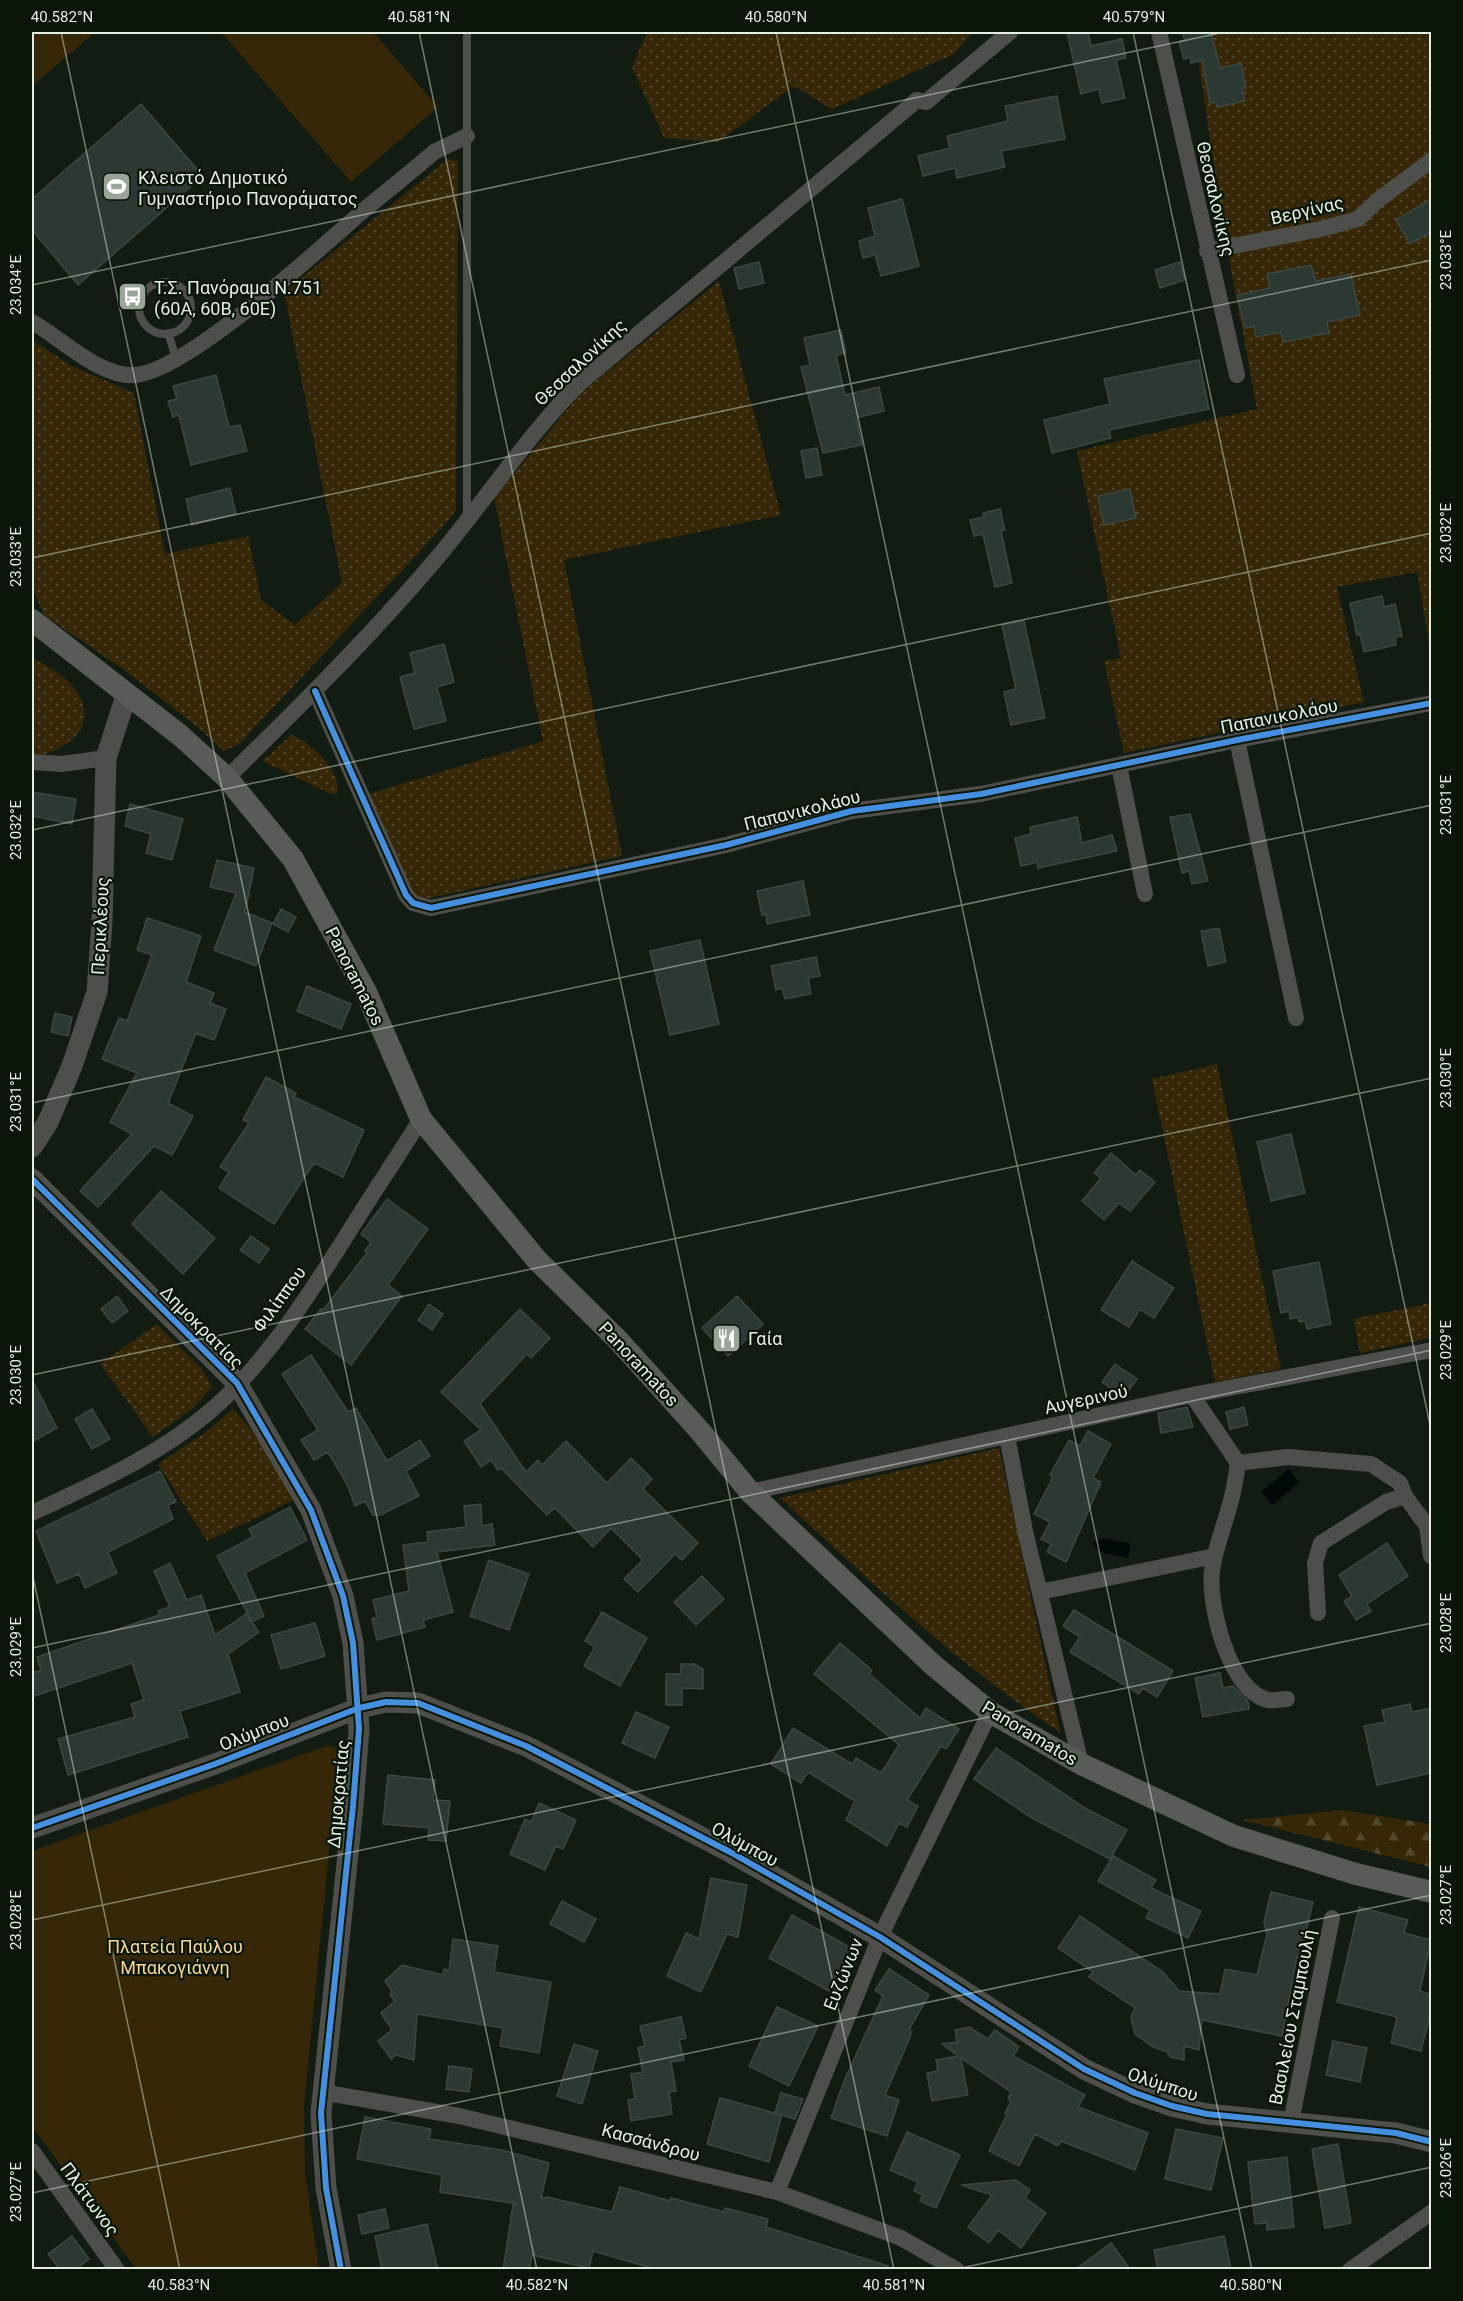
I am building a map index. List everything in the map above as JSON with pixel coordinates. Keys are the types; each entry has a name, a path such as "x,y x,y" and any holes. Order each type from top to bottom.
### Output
{"main road":[{"name":"Panoramatos","path":"34,618 182,736 226,778 293,859 366,992 421,1119 536,1259 618,1340 750,1492 933,1665 990,1712 1081,1764 1234,1836 1356,1874 1431,1892"}],"street":[{"name":"Θεσσαλονίκης","path":"226,778 315,691 431,565 553,411 581,382 917,100 926,102 1010,32"},
{"name":"Θεσσαλονίκης","path":"1159,32 1237,375"},
{"path":"32,322 108,371 135,375 176,358 224,326 287,276 434,152 467,136"},
{"name":"Βεργίνας","path":"1207,251 1321,229 1358,219 1378,200 1431,160"},
{"name":"Παπανικολάου","path":"315,691 406,895 413,903 424,907 442,906 726,845 843,813 981,794 1237,740 1431,703"},
{"name":"Περικλέους","path":"32,1147 48,1122 68,1075 97,992 102,922 106,758 127,693"},
{"path":"1237,740 1296,1018"},
{"path":"32,762 62,764 106,758"},
{"path":"1119,765 1145,894"},
{"name":"Φιλίππου","path":"32,1513 111,1476 176,1438 217,1406 307,1298 421,1119"},
{"name":"Δημοκρατίας","path":"32,1179 237,1383 310,1510 331,1557 349,1622 359,1708 353,1806 322,2092 324,2170 341,2270"},
{"name":"Αυγερινού","path":"750,1492 1192,1395 1431,1350"},
{"path":"1192,1395 1238,1463 1231,1503 1212,1572 1212,1600 1224,1643 1234,1668 1249,1689 1268,1700 1287,1699"},
{"path":"1007,1436 1040,1592 1081,1764"},
{"path":"1238,1463 1288,1457 1371,1464 1400,1483 1405,1496 1427,1526 1431,1556"},
{"path":"1318,1613 1315,1563 1321,1543 1386,1502 1405,1496"},
{"path":"1040,1592 1215,1556"},
{"name":"Ολύμπου","path":"32,1828 215,1764 359,1708 386,1702 418,1703 498,1734 689,1830 880,1936 1060,2054 1135,2093 1172,2106 1207,2114 1396,2133 1431,2142"},
{"name":"Ευζώνων","path":"777,2192 880,1936 990,1712"},
{"name":"Βασιλείου Σταμπουλή","path":"1291,2122 1332,1918"},
{"name":"Κασσάνδρου","path":"322,2092 459,2116 777,2192 901,2238 957,2270"},
{"name":"Πλάτωνος","path":"32,2151 117,2270"},
{"path":"1350,2270 1431,2212"}],"lane":[{"path":"467,32 467,520"},
{"path":"168,282 182,288 191,306 184,325 168,333 152,330 146,325 140,311 143,295 148,289 168,282"},
{"path":"168,333 176,358"}],"green space":[{"path":"32,32 95,32 32,86"},
{"path":"221,32 373,32 438,107 351,182"},
{"path":"647,32 973,32 954,54 832,109 794,86 718,142 664,138 632,67"},
{"path":"1194,32 1431,32 1431,654 1417,572 1337,587 1364,702 1124,753 1104,661 1121,658 1077,451 1257,409 1225,238"},
{"path":"448,159 458,161 456,509 451,518 238,745 223,751 199,728 123,669 44,615 32,588 32,340 72,366 134,393 165,554 248,536 261,600 295,625 342,583 284,292"},
{"path":"719,281 781,515 564,560 622,856 430,898 413,897 365,795 543,741 494,498 581,393"},
{"path":"32,657 70,683 79,695 84,708 84,719 81,729 65,745 43,755 32,757"},
{"path":"291,735 307,743 323,758 335,777 338,786 337,794 331,794 263,761"},
{"path":"1217,1064 1281,1369 1215,1382 1152,1079"},
{"path":"1431,1303 1431,1338 1360,1353 1353,1319"},
{"path":"157,1324 201,1368 212,1387 193,1408 153,1437 100,1364"},
{"path":"233,1409 259,1439 296,1499 207,1541 158,1464 205,1433"},
{"path":"999,1448 1060,1732 986,1679 915,1621 780,1498"},
{"name":"Πλατεία Παύλου Μπακογιάννη","path":"329,1745 338,1750 337,1771 304,2107 305,2172 319,2269 136,2269 32,2126 32,1851"},
{"path":"1343,1810 1431,1824 1431,1867 1242,1820"}],"shaded area":[{"path":"1289,1469 1299,1483 1272,1505 1261,1492"},
{"path":"1103,1538 1131,1544 1128,1558 1100,1552 1092,1543"}],"building":[{"path":"1067,32 1088,32 1091,46 1122,39 1126,58 1116,60 1125,98 1102,103 1099,89 1081,94"},
{"path":"1182,32 1211,32 1220,68 1241,63 1246,88 1242,88 1245,101 1217,107 1216,102 1210,103 1202,60 1191,63 1190,57 1184,59 1179,42 1185,40"},
{"path":"1057,96 1065,139 1001,151 1005,167 957,178 955,168 923,176 918,156 950,148 947,136 1008,121 1005,106"},
{"name":"Κλειστό Δημοτικό Γυμναστήριο Πανοράματος","path":"141,104 203,176 78,285 32,230 32,199"},
{"path":"902,199 919,266 881,276 875,255 863,258 859,241 875,236 868,208"},
{"path":"1431,199 1431,232 1410,244 1396,220"},
{"path":"759,262 764,283 739,289 734,268"},
{"path":"1180,262 1185,280 1160,288 1155,270"},
{"path":"1311,265 1316,281 1351,274 1360,315 1327,322 1329,333 1283,342 1281,332 1256,337 1254,326 1245,328 1237,295 1270,288 1267,274"},
{"path":"841,330 846,353 836,355 845,395 879,387 884,411 856,418 862,445 823,453 801,367 810,365 804,338"},
{"path":"1199,360 1209,409 1109,430 1111,438 1052,453 1044,420 1110,404 1104,379"},
{"path":"216,375 229,427 240,425 247,451 191,465 179,415 173,417 168,401 177,399 173,386"},
{"path":"817,448 822,475 806,478 801,451"},
{"path":"230,488 236,514 192,525 186,499"},
{"path":"1130,489 1136,518 1104,525 1098,496"},
{"path":"1000,509 1005,530 1001,531 1012,583 995,587 983,534 974,536 970,520 984,517 983,513"},
{"path":"1382,596 1384,607 1395,604 1402,636 1395,637 1396,645 1364,652 1360,634 1357,635 1350,603"},
{"path":"1024,621 1045,718 1011,725 1004,692 1016,689 1002,625"},
{"path":"444,644 454,682 437,687 446,721 414,729 400,677 415,673 410,653"},
{"path":"32,792 76,799 72,824 32,816"},
{"path":"130,804 183,819 172,860 146,853 151,834 125,826"},
{"path":"1190,814 1208,881 1192,884 1189,871 1182,873 1170,817"},
{"path":"1077,817 1082,843 1112,835 1117,851 1038,868 1037,862 1021,866 1015,838 1031,834 1030,827"},
{"path":"217,860 254,868 245,912 272,923 256,966 214,950 236,893 210,887"},
{"path":"803,881 810,915 767,924 766,914 762,915 757,891"},
{"path":"281,909 296,917 288,932 273,924"},
{"path":"147,918 201,936 186,982 214,993 210,1003 226,1009 214,1040 196,1033 168,1103 193,1116 172,1155 154,1146 98,1207 80,1191 132,1134 110,1122 137,1073 102,1059 119,1018 127,1021 152,955 137,950"},
{"path":"1219,928 1226,962 1208,966 1201,931"},
{"path":"700,940 719,1024 670,1035 650,951"},
{"path":"816,957 820,976 808,978 811,994 785,999 782,988 776,990 771,966"},
{"path":"307,986 351,1004 341,1029 297,1011"},
{"path":"55,1013 72,1017 68,1036 51,1032"},
{"path":"266,1077 296,1093 294,1097 364,1130 343,1177 314,1163 274,1224 219,1188 229,1172 220,1167 249,1123 243,1120"},
{"path":"1291,1134 1305,1193 1271,1201 1257,1142"},
{"path":"1111,1153 1136,1175 1140,1170 1155,1182 1130,1211 1119,1203 1104,1220 1082,1201 1101,1178 1094,1173"},
{"path":"161,1191 215,1238 183,1274 132,1224"},
{"path":"387,1199 428,1229 388,1285 402,1296 351,1365 305,1329 321,1309 323,1310 367,1253 365,1251 371,1242 361,1234"},
{"path":"251,1236 269,1249 259,1263 240,1250"},
{"path":"1132,1261 1174,1288 1154,1318 1140,1309 1129,1327 1101,1310"},
{"path":"1319,1262 1331,1324 1307,1329 1305,1321 1299,1322 1298,1317 1290,1319 1289,1311 1281,1313 1273,1271"},
{"path":"117,1296 128,1311 112,1323 101,1309"},
{"path":"737,1296 763,1324 728,1356 702,1328"},
{"path":"429,1304 443,1314 432,1330 418,1320"},
{"path":"520,1309 550,1338 531,1358 527,1354 480,1404 526,1472 538,1460 542,1465 566,1441 607,1483 631,1458 652,1479 643,1489 698,1543 682,1560 675,1554 638,1592 624,1579 643,1560 611,1528 593,1547 555,1508 547,1515 501,1468 498,1470 491,1460 481,1467 464,1441 481,1430 441,1392"},
{"path":"311,1355 348,1412 356,1408 387,1461 420,1440 430,1456 406,1471 419,1496 380,1515 373,1515 365,1501 355,1506 348,1486 328,1452 314,1460 301,1440 318,1430 282,1374"},
{"path":"1115,1364 1137,1379 1124,1397 1102,1382"},
{"path":"32,1379 57,1428 32,1442"},
{"path":"1187,1407 1193,1427 1161,1433 1158,1413"},
{"path":"1244,1407 1248,1425 1230,1429 1226,1412"},
{"path":"92,1409 110,1439 92,1449 75,1419"},
{"path":"1088,1431 1111,1444 1093,1478 1101,1482 1066,1562 1047,1552 1051,1544 1041,1539 1050,1522 1034,1514 1053,1477 1050,1475 1069,1440 1080,1446"},
{"path":"160,1471 176,1502 168,1505 173,1519 108,1552 117,1573 85,1588 79,1574 57,1583 36,1531"},
{"path":"481,1504 482,1526 492,1524 495,1545 437,1552 453,1612 423,1620 425,1627 377,1640 372,1619 377,1617 373,1600 409,1591 403,1545 428,1542 427,1532 466,1527 464,1506"},
{"path":"290,1507 307,1540 245,1573 264,1616 252,1622 217,1556 253,1537 249,1529"},
{"path":"1387,1543 1408,1576 1367,1604 1371,1611 1356,1620 1344,1601 1352,1596 1339,1575"},
{"path":"489,1560 529,1574 509,1630 470,1616"},
{"path":"170,1563 187,1600 201,1595 215,1635 246,1614 259,1632 228,1654 240,1692 180,1711 188,1737 68,1775 58,1739 135,1717 131,1704 144,1700 132,1663 32,1697 32,1672 41,1671 37,1657 159,1615 158,1611 170,1607 154,1571"},
{"path":"702,1576 724,1599 696,1625 674,1602"},
{"path":"1074,1610 1173,1671 1157,1697 1143,1688 1139,1694 1070,1652 1080,1637 1063,1626"},
{"path":"602,1612 647,1638 620,1686 584,1666 595,1647 585,1641"},
{"path":"315,1623 325,1656 281,1669 271,1635"},
{"path":"840,1643 872,1670 869,1674 920,1718 926,1708 959,1729 946,1749 941,1746 907,1800 918,1806 907,1827 899,1823 887,1846 846,1820 855,1801 808,1772 801,1783 771,1764 793,1728 852,1764 856,1758 881,1773 899,1745 814,1674"},
{"path":"681,1664 694,1664 703,1669 703,1689 682,1688 682,1705 666,1705 666,1674 681,1674"},
{"path":"1220,1673 1223,1688 1233,1686 1248,1701 1249,1709 1203,1717 1195,1678"},
{"path":"1410,1704 1412,1712 1431,1708 1431,1773 1377,1785 1364,1726 1385,1722 1382,1710"},
{"path":"636,1712 669,1727 655,1758 622,1743"},
{"path":"996,1748 1085,1808 1127,1830 1110,1859 1032,1818 974,1779"},
{"path":"388,1775 435,1780 433,1800 450,1801 446,1841 428,1840 429,1828 383,1824"},
{"path":"539,1803 576,1820 563,1849 556,1846 545,1870 510,1854 525,1819 531,1822"},
{"path":"1113,1856 1156,1880 1151,1888 1201,1911 1188,1938 1146,1918 1150,1910 1098,1881"},
{"path":"711,1878 747,1885 738,1937 727,1934 701,1992 667,1976 686,1933 699,1939"},
{"path":"1271,1892 1313,1902 1300,1957 1297,1956 1282,2036 1202,2020 1199,2050 1184,2046 1184,2060 1170,2057 1167,2052 1153,2047 1135,2034 1131,2017 1135,2008 1089,1977 1093,1972 1058,1948 1080,1916 1163,1972 1179,1991 1220,1994 1225,1969 1257,1975 1267,1934 1264,1922"},
{"path":"562,1901 596,1919 584,1942 550,1924"},
{"path":"1359,1907 1408,1920 1404,1933 1431,1940 1420,1991 1431,1994 1431,2011 1421,2051 1391,2043 1397,2017 1337,2002"},
{"path":"792,1915 853,1949 829,1991 769,1958"},
{"path":"453,1939 498,1946 494,1972 551,1982 539,2053 500,2046 503,2028 417,2014 414,2060 396,2055 391,2059 378,2041 392,2030 381,2013 395,2001 385,1981 402,1965 443,1975 444,1969 449,1970"},
{"path":"889,1969 929,1995 910,2028 911,2035 885,2095 899,2100 887,2136 831,2118 844,2081 883,1996 875,1990"},
{"path":"777,2007 818,2026 789,2086 749,2066"},
{"path":"681,2017 686,2038 679,2040 684,2060 671,2062 676,2091 669,2092 672,2114 631,2121 628,2100 635,2099 631,2074 643,2072 638,2048 645,2046 640,2026"},
{"path":"969,2027 988,2039 995,2030 1019,2047 1013,2056 1085,2095 1078,2107 1148,2133 1135,2170 1061,2141 1058,2146 1035,2134 1019,2166 989,2151 1007,2114 1005,2113 1011,2101 1008,2099 1011,2092 961,2058 968,2095 932,2101 927,2073 938,2071 936,2060 958,2056 942,2044 957,2042 955,2030"},
{"path":"1333,2041 1367,2048 1360,2082 1326,2075"},
{"path":"574,2044 598,2051 582,2104 557,2096"},
{"path":"449,2066 472,2069 469,2092 446,2089"},
{"path":"781,2093 803,2099 795,2119 775,2113"},
{"path":"720,2098 782,2115 769,2162 707,2144"},
{"path":"365,2117 431,2129 429,2139 502,2150 549,2163 541,2198 547,2197 612,2212 620,2187 670,2201 671,2198 724,2212 725,2208 768,2219 766,2227 888,2266 887,2270 658,2270 593,2251 589,2268 532,2255 529,2270 503,2270 513,2205 518,2204 440,2192 442,2175 357,2159"},
{"path":"1176,2129 1223,2138 1211,2190 1165,2179"},
{"path":"907,2132 960,2155 936,2208 920,2201 923,2195 914,2191 918,2182 890,2170"},
{"path":"1338,2144 1351,2223 1325,2228 1312,2149"},
{"path":"1287,2157 1294,2227 1267,2230 1267,2223 1255,2224 1248,2162"},
{"path":"1016,2180 1030,2190 1025,2198 1046,2213 1021,2248 998,2230 989,2243 968,2227 992,2195 961,2185"},
{"path":"385,2209 389,2228 362,2234 358,2215"},
{"path":"427,2224 438,2270 382,2270 375,2236"},
{"path":"72,2236 89,2259 75,2270 60,2270 48,2254"},
{"path":"1224,2236 1231,2270 1158,2270 1154,2250"},
{"path":"1111,2243 1131,2270 1075,2270"}],"cycle path":[{"path":"315,691 406,895 413,903 431,908 726,845 852,811 981,794 1237,740 1432,703"},
{"path":"32,1179 237,1383 311,1510 343,1596 353,1643 359,1729 321,2113 326,2188 341,2270"},
{"path":"32,1828 215,1764 359,1708 386,1702 418,1703 526,1746 730,1852 880,1937 1084,2069 1135,2093 1172,2106 1207,2114 1396,2133 1432,2142"}],"place":[{"name":"Κλειστό Δημοτικό Γυμναστήριο Πανοράματος","path":"117,187"},
{"name":"Τ.Σ. Πανόραμα Ν.751 (60A, 60B, 60E)","path":"133,297"},
{"name":"Γαία","path":"727,1338"}]}
